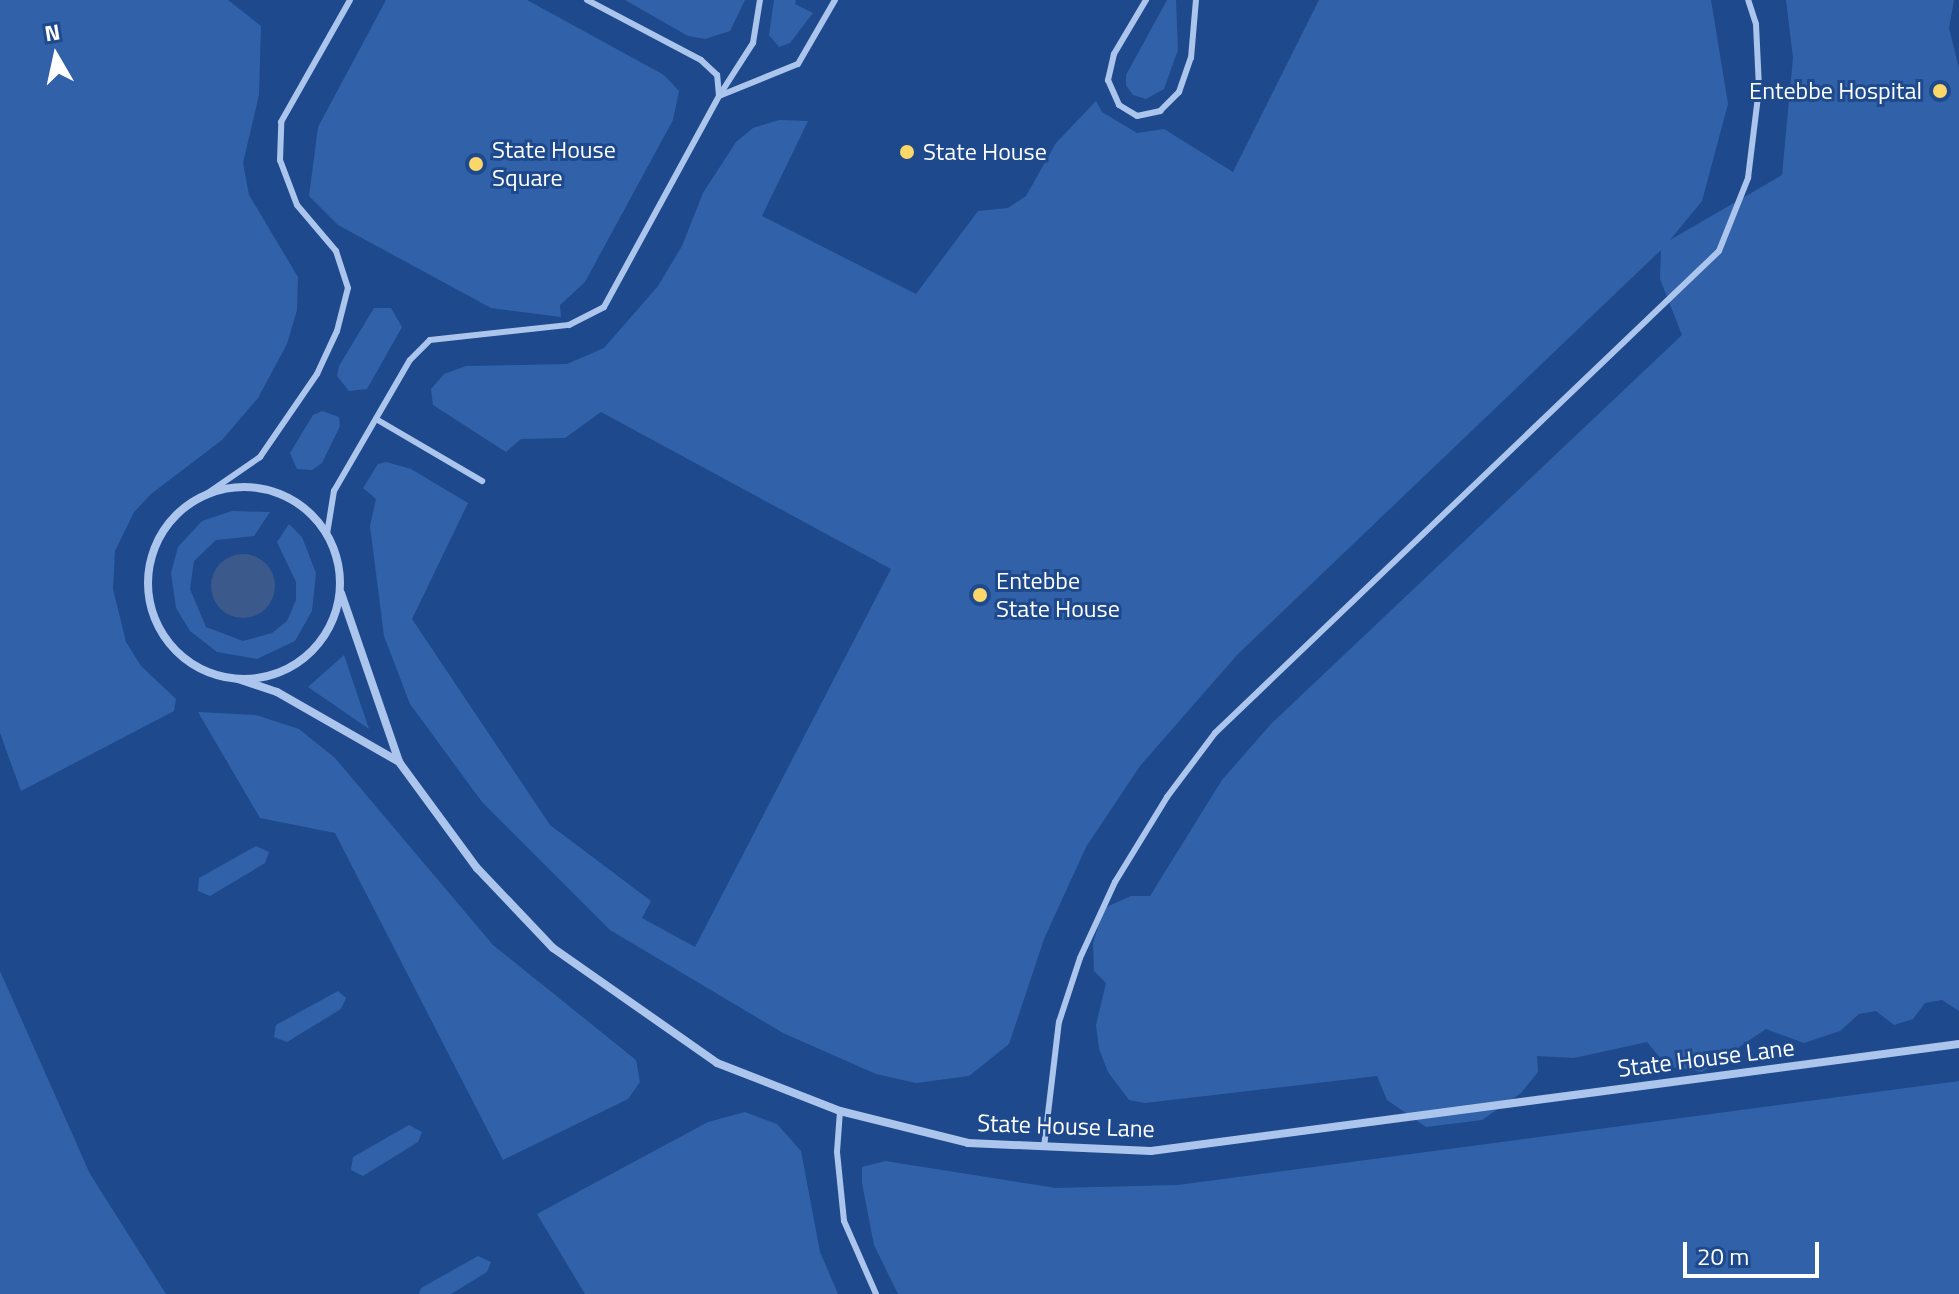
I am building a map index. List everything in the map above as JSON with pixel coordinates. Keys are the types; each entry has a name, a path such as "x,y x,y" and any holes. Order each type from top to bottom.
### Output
{"street":[{"path":"240,487 276,492 307,508 327,534 339,562 341,592 399,762 277,692 190,663 164,635 149,601 148,575 165,527 205,495 240,487"},
{"path":"238,679 275,674 307,656 330,628 341,592"},
{"name":"State House Lane","path":"399,762 477,868 553,948 717,1063 840,1111 968,1143 1151,1151 1959,1044"}],"lane":[{"path":"205,495 260,457 317,374 337,331 348,288 336,251 297,205 280,160 281,122 350,0"},
{"path":"587,0 701,60 717,75 719,96"},
{"path":"327,534 334,491 410,360 430,340 569,325 604,307 719,96 753,43 760,0"},
{"path":"719,96 798,64 835,0"},
{"path":"1146,0 1114,54 1108,80 1119,105 1137,116 1160,111 1179,92 1191,58 1196,0"},
{"path":"1044,1148 1059,1022 1080,958 1115,882 1167,797 1215,733 1719,251 1748,178 1759,88 1756,24 1748,0"},
{"path":"376,419 482,481"},
{"path":"840,1111 837,1152 844,1221 876,1294"}],"shaded area":[{"path":"0,0 228,0 261,26 259,95 243,163 249,195 298,277 297,310 287,344 258,398 222,440 151,494 134,512 115,551 113,589 126,642 141,666 176,699 174,711 21,791 0,733"},
{"name":"State House Square","path":"386,0 527,0 664,75 679,91 673,120 585,282 560,305 561,317 491,308 338,225 309,196 318,127"},
{"path":"625,0 745,0 730,31 705,39 688,36"},
{"path":"774,0 796,0 795,4 813,13 790,43 779,47 769,35"},
{"path":"1167,0 1176,0 1178,50 1164,89 1146,99 1133,95 1126,85 1126,75"},
{"path":"1319,0 1711,0 1728,104 1702,201 1670,240 1782,175 1793,58 1786,0 1954,0 1949,28 1959,68 1959,1011 1942,1000 1925,1003 1913,1019 1894,1025 1876,1011 1859,1014 1840,1031 1804,1043 1766,1029 1702,1072 1667,1066 1647,1042 1574,1058 1537,1056 1538,1072 1521,1093 1482,1120 1426,1127 1387,1100 1377,1076 1145,1103 1129,1100 1108,1072 1099,1049 1096,1025 1106,983 1094,971 1093,943 1104,908 1131,896 1150,896 1222,780 1271,724 1682,335 1660,279 1661,250 1237,655 1140,766 1086,847 1044,939 1009,1044 969,1076 916,1083 876,1074 783,1033 610,930 482,802 410,704 384,636 370,526 376,499 363,488 378,464 386,462 411,469 468,503 412,619 550,825 651,901 642,918 695,947 891,569 601,412 565,438 521,439 506,452 433,405 431,389 444,374 466,366 567,364 604,348 658,286 682,246 703,193 736,142 753,128 779,120 808,121 762,216 916,294 978,211 1008,208 1026,196 1056,143 1096,101 1102,112 1137,133 1164,129 1233,172"},
{"path":"374,308 391,308 402,327 367,389 349,391 337,376 339,366"},
{"path":"322,411 339,417 340,426 322,463 312,470 297,469 290,453 313,415"},
{"path":"232,511 270,512 254,536 216,540 194,561 190,589 206,627 243,641 272,633 287,621 296,600 296,582 277,542 289,524 302,537 316,573 312,611 295,641 257,659 217,652 190,631 176,608 171,573 178,547 202,521"},
{"path":"237,554 249,554 266,563 273,574 273,598 266,609 249,618 237,618 225,613 216,604 211,592 211,580 216,568 225,559"},
{"path":"344,655 369,729 308,687"},
{"path":"198,712 256,715 299,729 335,758 493,945 636,1060 640,1082 628,1099 503,1160 335,833 260,818"},
{"path":"256,846 269,852 265,863 210,896 198,891 199,878"},
{"path":"0,971 90,1174 166,1294 0,1294"},
{"path":"338,991 346,998 341,1009 287,1042 274,1037 276,1025"},
{"path":"1959,1081 1959,1294 898,1294 874,1245 862,1183 862,1167 885,1161 1056,1188 1178,1185"},
{"path":"745,1112 777,1124 801,1151 820,1252 838,1294 585,1294 537,1214 708,1122"},
{"path":"409,1125 422,1132 418,1142 363,1176 351,1170 353,1157"},
{"path":"478,1256 491,1262 487,1272 451,1294 419,1294 421,1288"}],"place":[{"name":"Entebbe Hospital","path":"1940,91"},
{"name":"State House","path":"907,152"},
{"name":"State House Square","path":"476,164"},
{"name":"Entebbe State House","path":"980,595"}]}
